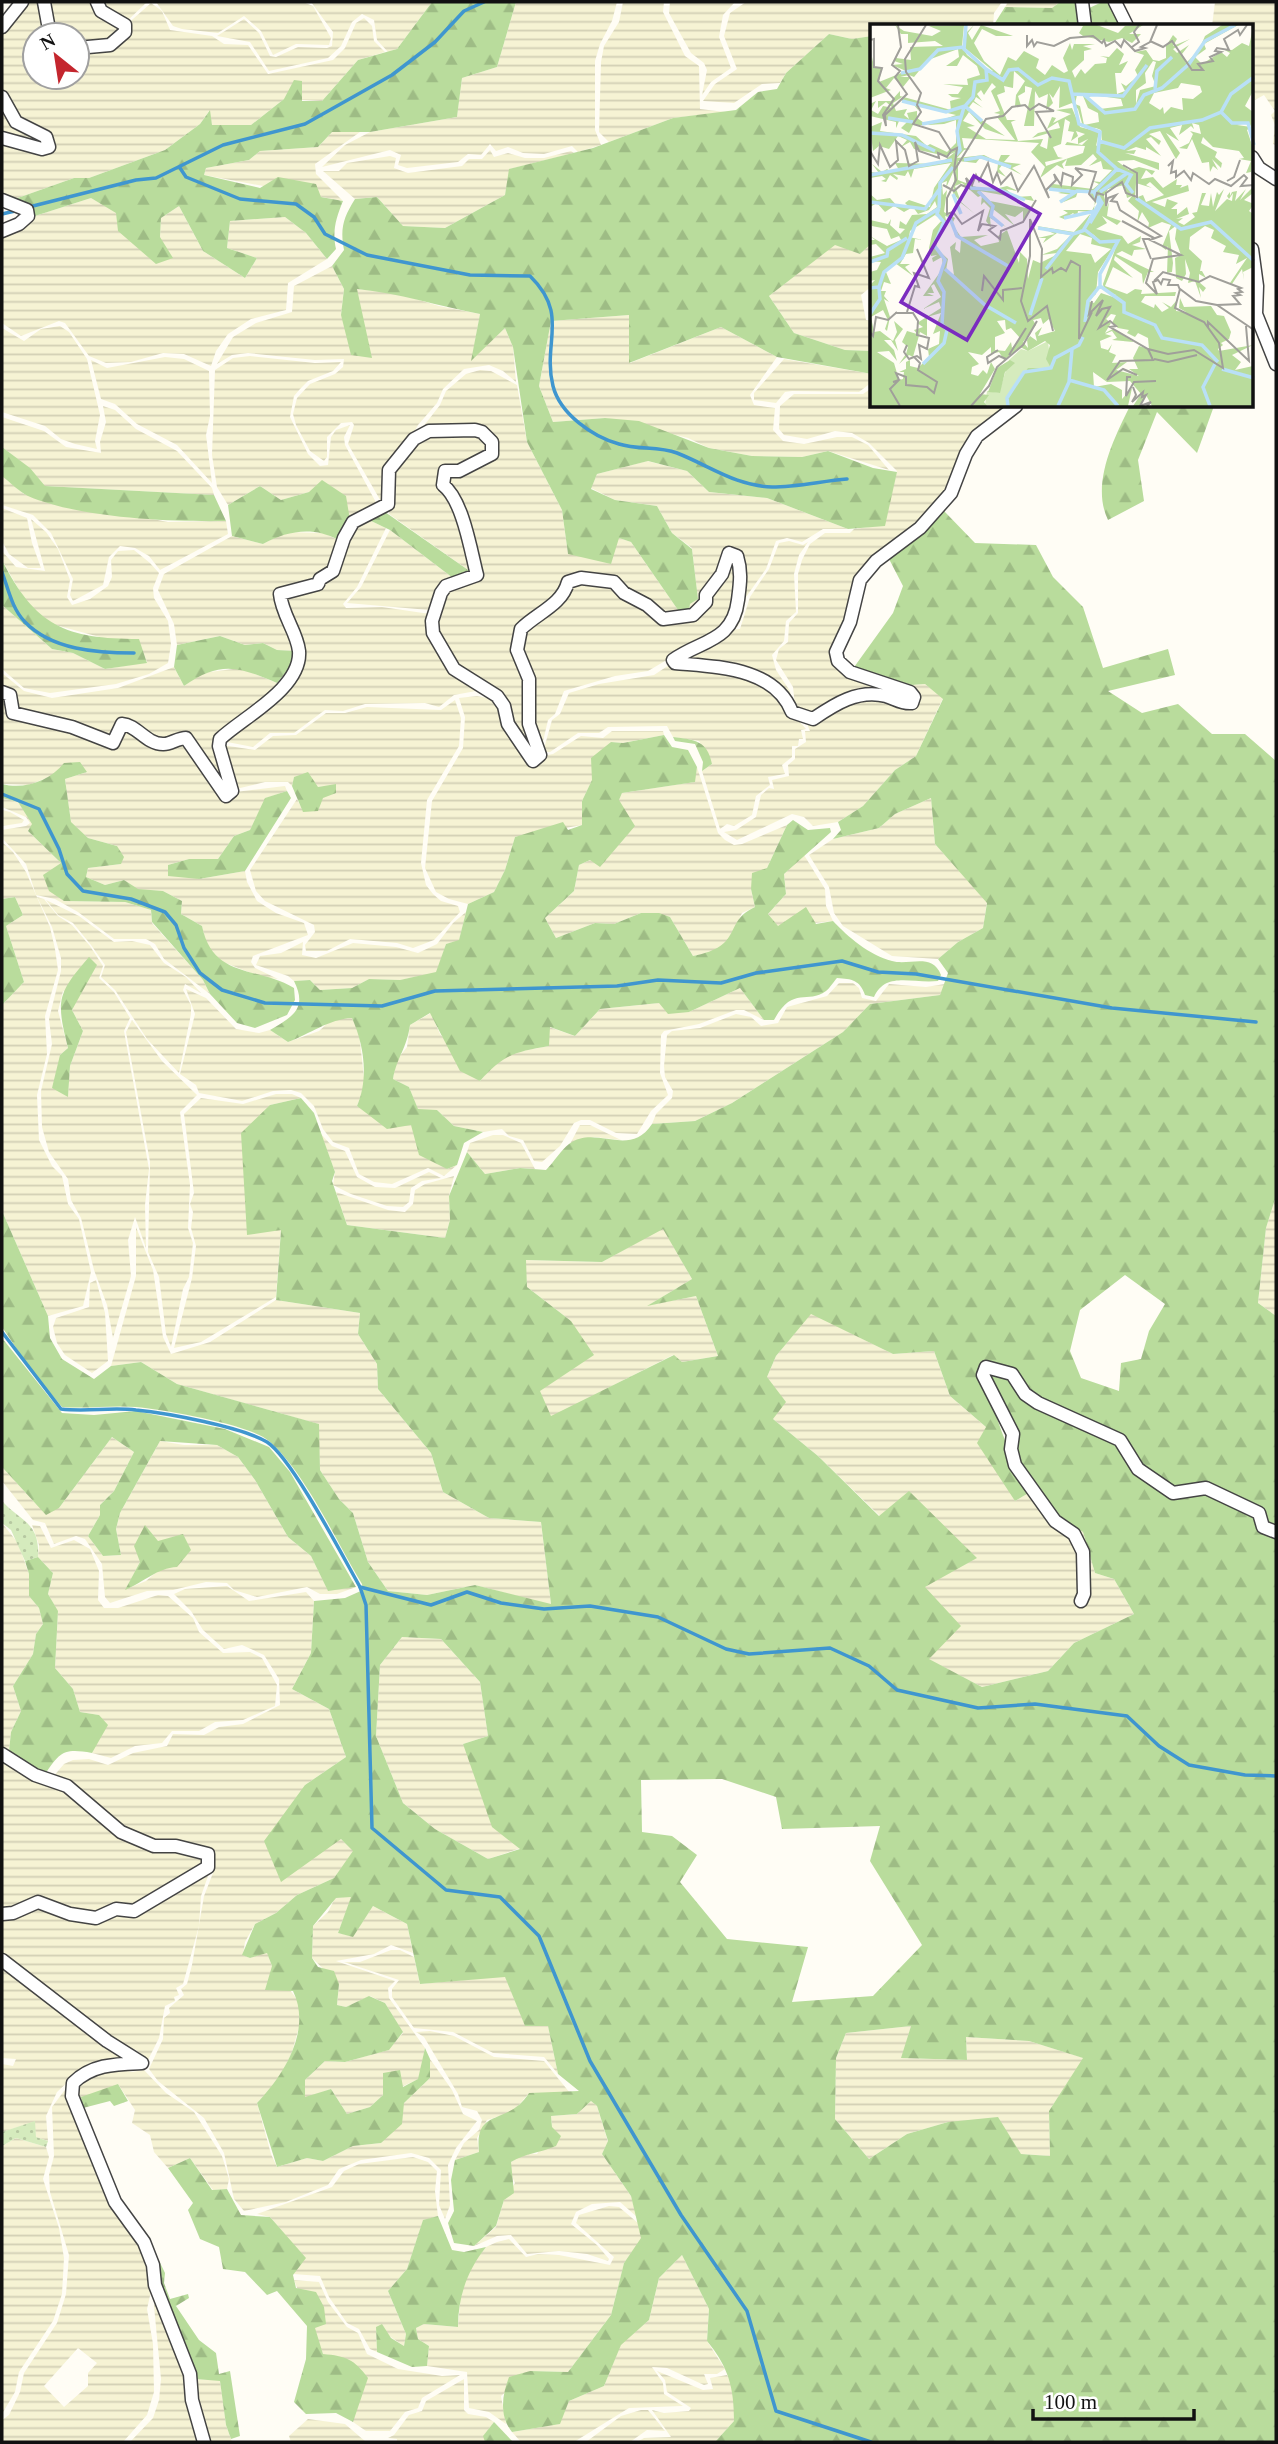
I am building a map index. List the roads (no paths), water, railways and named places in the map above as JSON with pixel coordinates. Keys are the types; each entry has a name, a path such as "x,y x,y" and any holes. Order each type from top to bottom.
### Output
{"street":[{"path":"2,27 22,2"},
{"path":"44,2 47,21"},
{"path":"91,47 110,46 125,32 125,24 101,11 97,2"},
{"path":"1082,2 1085,24"},
{"path":"1115,2 1126,24"},
{"path":"2,97 16,122 46,137 49,147 42,149 2,138"},
{"path":"1254,160 1259,168 1276,179"},
{"path":"2,200 27,210 28,216 19,224 2,231"},
{"path":"1254,263 1257,286 1256,314 1276,363"},
{"path":"2,692 10,695 13,713 72,727 113,743 121,724 130,724 148,739 165,745 186,737 226,796 232,791 219,746 220,739 278,694 297,662 299,651 281,608 280,594 311,588 333,571 344,538 353,522 388,504 389,470 414,439 429,432 475,430 482,432 492,442 492,454 459,471 445,471 443,485 452,495 463,528 471,540 477,575 446,586 440,593 432,621 433,633 454,669 497,696 504,706 509,724 533,761 540,755 528,724 529,678 517,650 521,629 556,602 566,591 568,582 581,578 614,582 624,593 648,605 663,618 693,615 706,602 706,595 722,574 729,553 737,556 742,586 735,619 701,648 678,656 673,660 675,663 716,667 757,677 784,693 792,712 813,719 834,704 864,694 887,696 903,704 912,703 914,697 910,692 850,672 838,661 836,652 850,622 860,580 876,561 920,528 944,502 951,493 966,454 977,436 1013,408"},
{"path":"1081,1601 1084,1594 1083,1552 1074,1534 1055,1521 1015,1465 1011,1449 1013,1434 983,1375 986,1367 1012,1374 1025,1394 1038,1403 1121,1440 1138,1469 1173,1493 1206,1488 1259,1513 1264,1527 1276,1532"},
{"path":"2,1754 35,1775 67,1786 121,1832 154,1846 176,1846 208,1854 208,1867 134,1911 116,1909 96,1918 70,1914 38,1902 13,1913 2,1914"},
{"path":"2,1959 107,2041 142,2063 86,2070 72,2083 72,2096 115,2202 144,2242 153,2265 155,2286 190,2374 192,2400 204,2442"}],"waterway":[{"path":"29,207 136,180 156,178 223,145 305,124 392,75 435,42 464,11 484,2"},
{"path":"180,168 186,177 240,199 296,204 314,217 325,234 367,255 470,275 530,276 542,290 552,316 550,370 557,396 579,423 609,441 677,453 735,479 759,486 791,486 847,479"},
{"path":"2,214 15,211"},
{"path":"2,572 17,611 25,622 48,639 90,651 134,653"},
{"path":"2,794 39,809 59,849 67,874 83,891 131,899 165,912 176,925 184,948 200,973 222,990 265,1003 382,1006 435,991 617,986 658,980 721,983 756,973 842,961 878,972 916,974 1112,1008 1256,1022"},
{"path":"2,1332 61,1409 136,1410 223,1426 267,1442 290,1467 342,1554 360,1587 366,1605 372,1828 446,1890 500,1897 539,1936 590,2061 681,2215 747,2311 776,2411 871,2442"},
{"path":"360,1587 431,1605 467,1592 501,1603 544,1609 590,1606 658,1617 726,1649 749,1654 830,1648 869,1666 897,1690 978,1708 1035,1704 1127,1716 1159,1746 1189,1765 1245,1775 1276,1776"}]}
